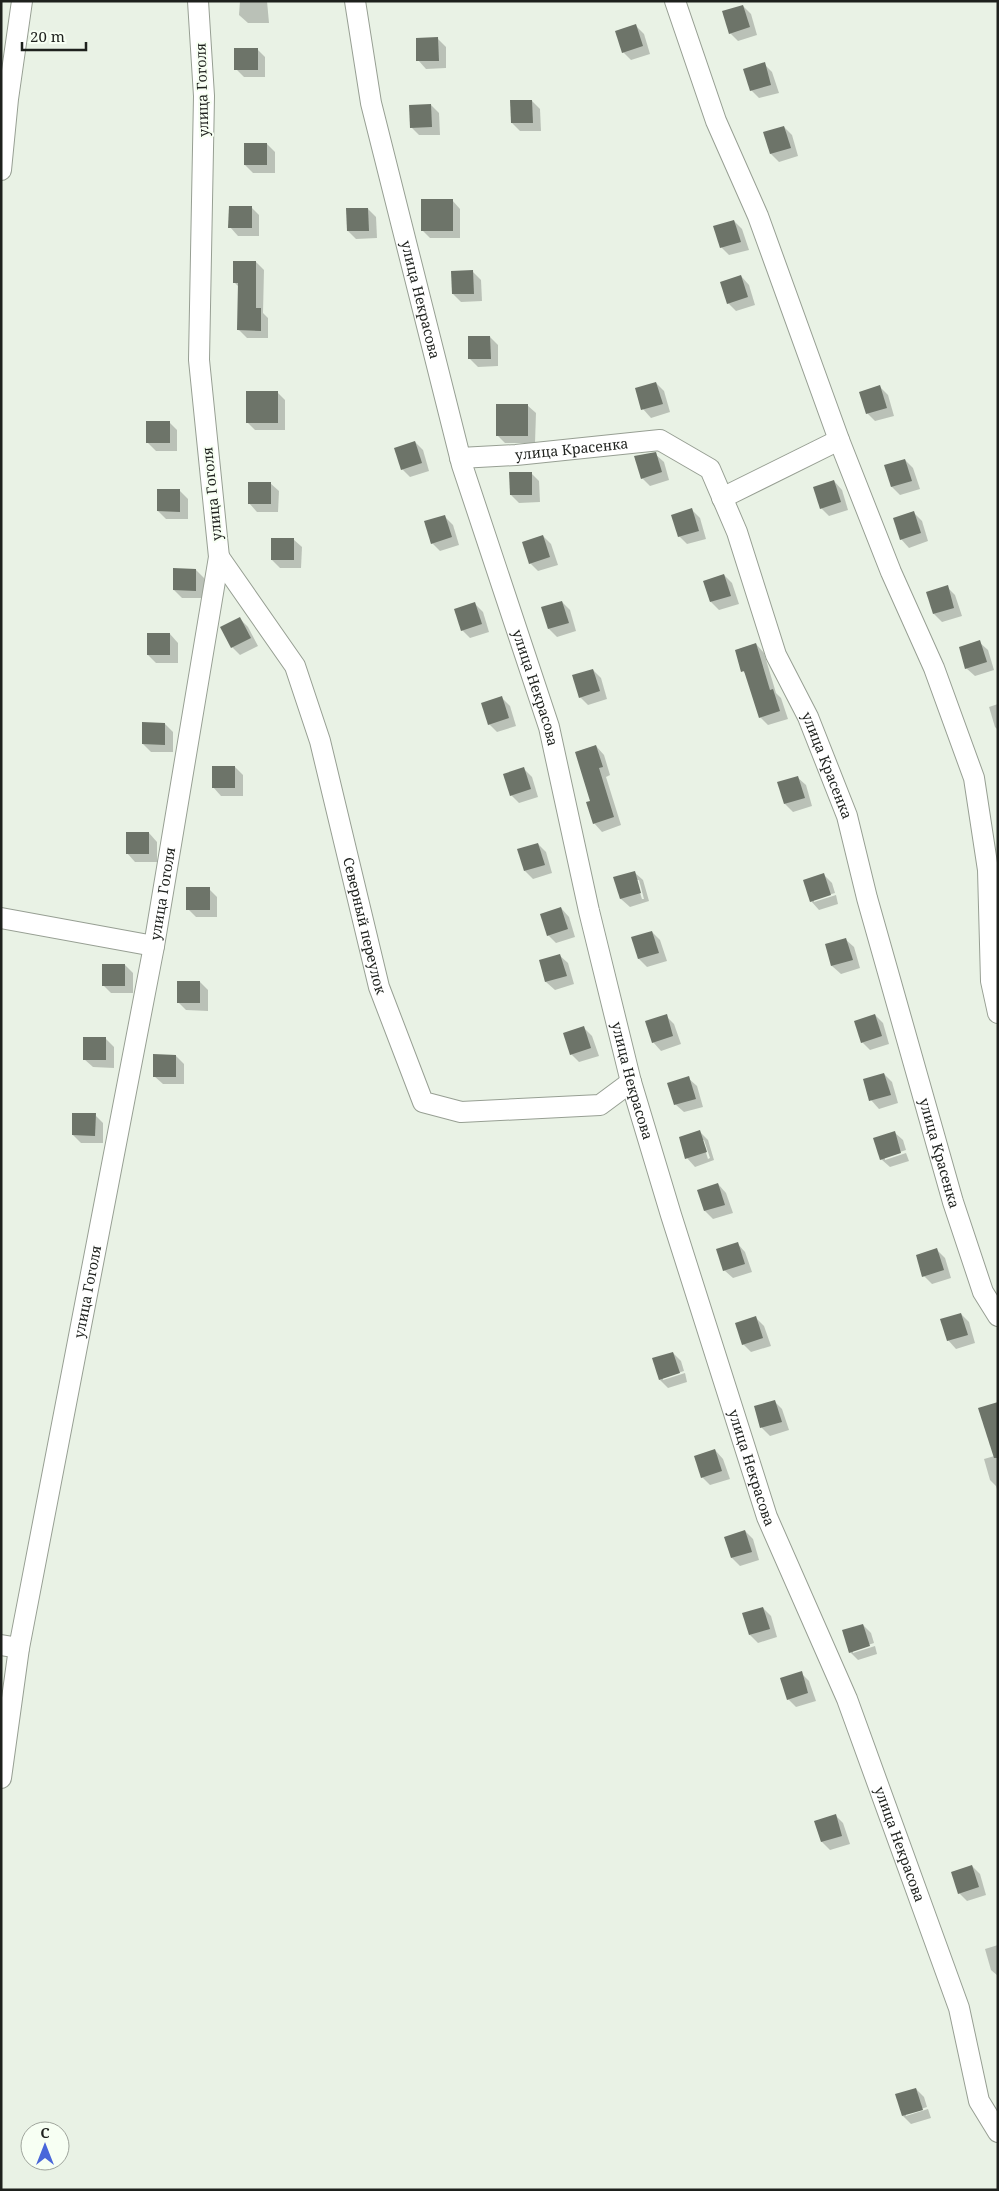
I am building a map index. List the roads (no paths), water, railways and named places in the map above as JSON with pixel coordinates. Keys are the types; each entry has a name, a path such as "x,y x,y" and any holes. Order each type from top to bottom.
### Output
{"street":[{"path":"1,170 8,99 22,1"},
{"name":"улица Гоголя","path":"1,1778 10,1647 154,946 219,557 199,360 204,96 198,1"},
{"name":"улица Некрасова","path":"355,1 372,103 460,458 549,727 589,911 631,1082 671,1215 767,1517 858,1726 959,2008 979,2102 998,2132"},
{"path":"674,1 716,121 758,216 839,440 891,572 934,668 974,778 988,870 991,981 998,1013"},
{"name":"улица Красенка","path":"460,458 516,455 660,440 710,470 737,532 776,655 808,716 847,816 867,898 953,1202 983,1292 998,1316"},
{"path":"722,498 839,440"},
{"name":"Северный переулок","path":"219,557 295,666 320,741 379,987 423,1102 461,1112 600,1105 631,1082"},
{"path":"1,918 154,946"}]}
